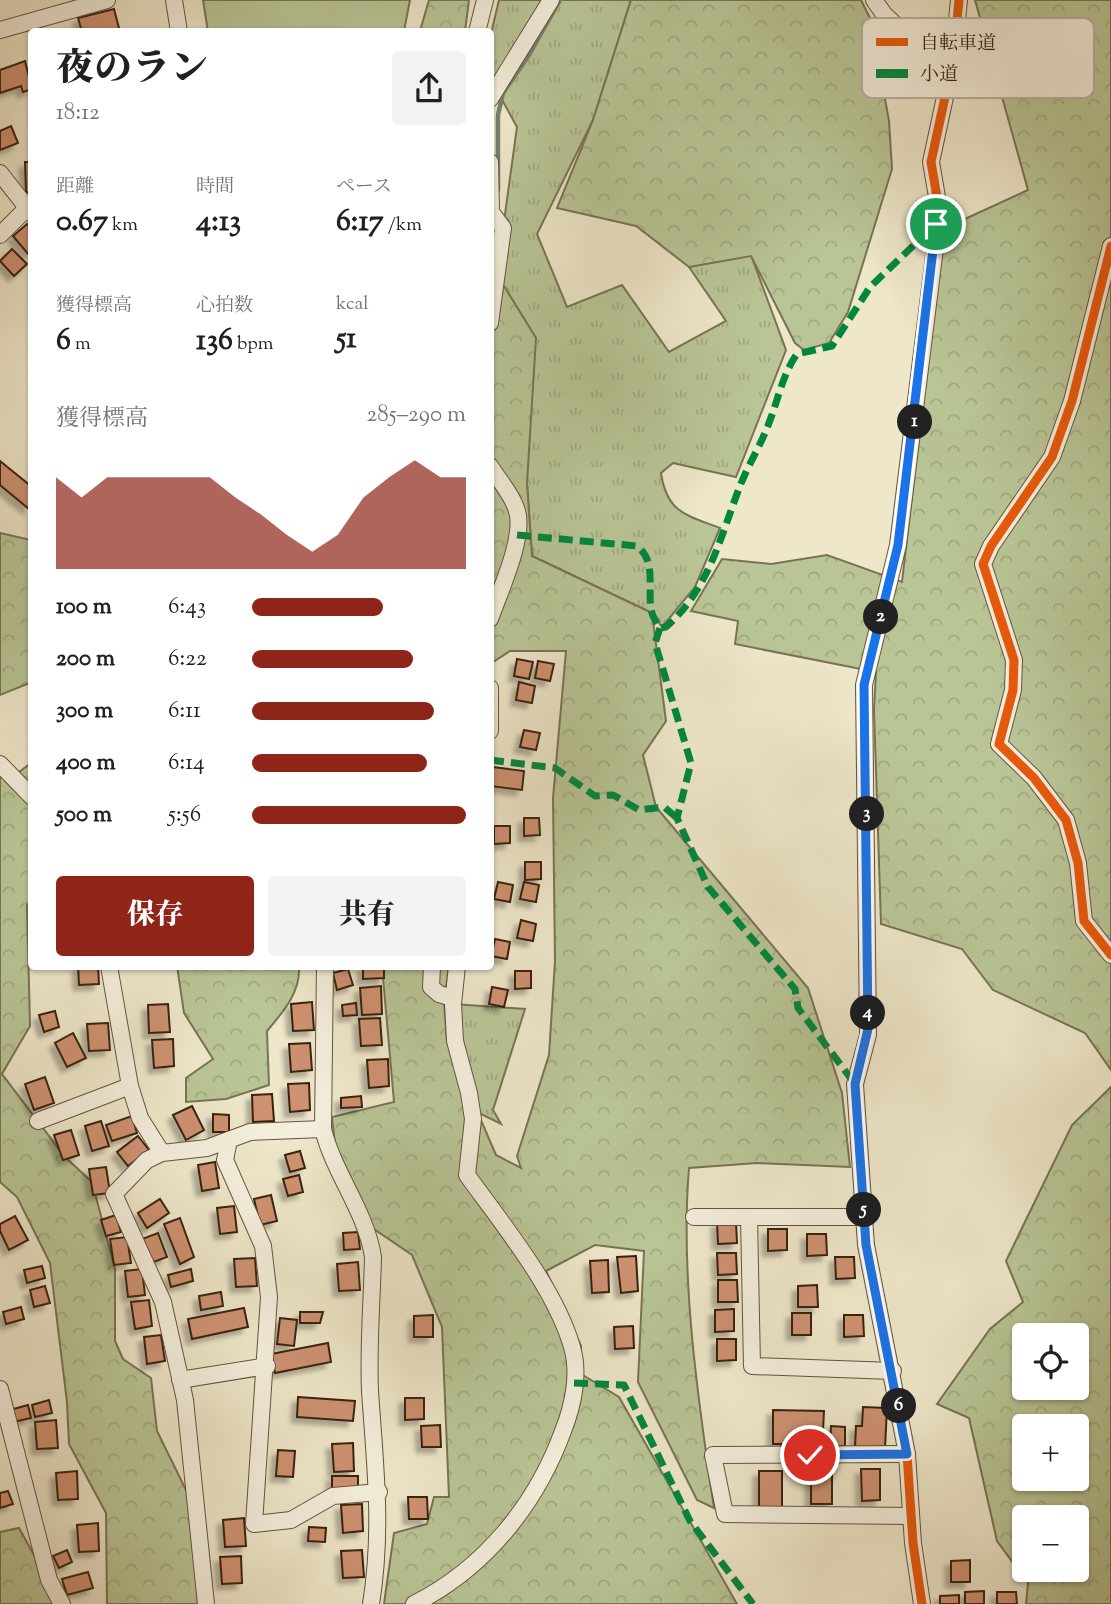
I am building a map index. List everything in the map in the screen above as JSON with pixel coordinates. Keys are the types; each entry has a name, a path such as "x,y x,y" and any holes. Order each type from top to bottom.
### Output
{"street":[{"path":"0,30 107,0"},
{"path":"174,0 178,28"},
{"path":"478,28 485,0"},
{"path":"494,93 551,0"},
{"path":"874,0 888,18"},
{"path":"957,18 959,0"},
{"path":"922,1604 911,1516 907,1454 893,1371 866,1245 855,1084 868,1029 864,685 898,545 936,240 937,197 931,162 945,98"},
{"path":"0,173 28,210"},
{"path":"0,235 28,212"},
{"path":"494,216 503,228 494,294"},
{"path":"1111,246 1072,401 1052,457 991,546 983,564 1013,660 1013,690 999,744 1034,778 1066,820 1078,863 1084,921 1111,955"},
{"path":"494,472 516,507 519,518 515,544 494,608"},
{"path":"0,764 28,793"},
{"path":"109,970 130,1086 141,1118 162,1153"},
{"path":"325,970 323,1129 332,1158 370,1238 373,1257 370,1388 379,1492 377,1567 371,1604"},
{"path":"432,970 432,987 439,994 453,998"},
{"path":"414,1604 444,1589 481,1557 518,1518 541,1483 558,1444 571,1410 574,1383 572,1346 537,1272 467,1175 473,1119 455,1041 453,998 456,970"},
{"path":"38,1121 130,1086"},
{"path":"206,1604 185,1400 163,1302 114,1194 147,1160 162,1153 207,1148 250,1132 323,1129"},
{"path":"229,1140 225,1160 263,1246 269,1297 267,1366 254,1524 291,1520 333,1496 379,1492"},
{"path":"694,1217 864,1217"},
{"path":"750,1217 752,1366 893,1371"},
{"path":"180,1380 267,1366"},
{"path":"0,1389 49,1580 62,1604"},
{"path":"907,1454 713,1455 725,1514 911,1516"}],"green space":[{"path":"203,0 410,0 405,28 207,28"},
{"path":"429,0 469,0 465,28 421,28"},
{"path":"499,0 631,0 593,120 537,234 567,307 622,285 669,352 726,321 689,267 751,255 786,350 736,477 673,463 661,473 673,505 688,515 720,528 695,587 662,627 652,613 532,556 527,483 495,287 517,127 494,85 492,28"},
{"path":"631,0 861,0 870,18 862,18 862,98 885,98 892,169 848,312 829,343 804,350 795,343 751,256 689,267 636,226 557,208 593,120"},
{"path":"975,0 1111,0 1111,1070 1085,1033 993,990 962,949 881,924 874,710 876,672 735,644 738,621 691,611 722,559 771,564 827,555 902,582 943,229 1028,190 1002,98 1094,98 1094,18 980,18"},
{"path":"504,286 536,338 527,483 532,556 652,613 666,721 643,755 656,807 808,988 842,1093 850,1167 757,1163 689,1168 687,1251 692,1338 714,1508 697,1500 638,1382 644,1251 595,1245 546,1271 581,1346 581,1374 619,1397 737,1604 384,1604 394,1533 427,1524 434,1497 449,1497 442,1327 412,1255 371,1227 336,1154 332,1117 394,1102 382,970 448,970 444,1003 447,1042 496,1155 521,1168 517,1156 549,1055 555,961 553,798 566,651 510,651 494,661 494,287"},
{"path":"0,533 28,539 28,684 0,695"},
{"path":"0,762 19,772 28,765 30,1026 2,1074 65,1157 92,1182 115,1269 115,1341 123,1359 151,1378 157,1431 187,1492 201,1604 107,1604 106,1513 69,1444 67,1402 50,1263 17,1197 0,1182"},
{"path":"178,970 299,970 294,993 267,1031 269,1085 226,1099 186,1102 186,1078 213,1059 184,1013"},
{"path":"453,1004 525,1009 493,1110 501,1124 471,1109"},
{"path":"1111,1087 1111,1604 1026,1604 1027,1582 1089,1582 1089,1505 1012,1505 1012,1561 997,1541 969,1418 937,1404 990,1329 1023,1302 1006,1261 1072,1125"},
{"path":"19,1528 61,1604 0,1604 0,1532"}],"building":[{"path":"114,9 119,28 81,28 78,18"},
{"path":"25,61 28,90 23,92 21,86 0,93 0,70"},
{"path":"11,126 18,143 0,150 0,131"},
{"path":"25,162 28,162 28,192"},
{"path":"28,225 28,254 13,236"},
{"path":"12,249 27,264 14,276 0,261"},
{"path":"0,461 28,484 28,508 0,485"},
{"path":"517,659 533,662 529,679 514,676"},
{"path":"538,661 554,664 550,681 535,678"},
{"path":"519,682 535,686 532,703 516,700"},
{"path":"524,730 540,733 536,750 520,747"},
{"path":"494,767 524,771 522,790 494,786"},
{"path":"524,818 539,818 540,835 524,836"},
{"path":"494,826 510,826 510,843 494,844"},
{"path":"525,862 541,862 541,879 525,880"},
{"path":"498,882 513,885 510,902 494,899"},
{"path":"524,882 539,885 536,902 520,899"},
{"path":"521,920 536,924 533,941 517,938"},
{"path":"495,939 510,942 507,959 494,957"},
{"path":"78,970 98,970 99,984 79,985"},
{"path":"348,970 353,985 337,990 333,973"},
{"path":"363,970 384,970 384,978 363,979"},
{"path":"515,971 531,971 531,988 515,989"},
{"path":"381,986 382,1014 362,1015 360,988"},
{"path":"492,987 508,990 504,1007 489,1004"},
{"path":"312,1002 314,1030 293,1031 291,1004"},
{"path":"356,1003 357,1015 343,1016 342,1005"},
{"path":"168,1004 170,1032 149,1033 148,1005"},
{"path":"55,1011 59,1027 44,1032 39,1015"},
{"path":"380,1018 382,1045 361,1046 359,1019"},
{"path":"108,1023 110,1050 89,1051 87,1024"},
{"path":"73,1033 86,1058 67,1067 55,1043"},
{"path":"173,1039 174,1066 154,1068 152,1040"},
{"path":"310,1043 312,1070 291,1072 289,1044"},
{"path":"388,1059 389,1086 369,1088 367,1060"},
{"path":"45,1077 54,1103 34,1110 25,1084"},
{"path":"309,1083 310,1110 290,1112 288,1084"},
{"path":"272,1094 274,1121 253,1122 252,1095"},
{"path":"361,1096 362,1107 341,1108 341,1098"},
{"path":"192,1106 204,1130 186,1140 173,1115"},
{"path":"213,1114 229,1115 229,1132 213,1132"},
{"path":"132,1116 137,1133 112,1141 106,1125"},
{"path":"101,1121 109,1146 92,1151 85,1126"},
{"path":"71,1130 79,1155 63,1160 54,1135"},
{"path":"138,1136 149,1150 128,1166 117,1152"},
{"path":"300,1151 305,1168 290,1172 285,1155"},
{"path":"215,1162 219,1188 202,1191 198,1165"},
{"path":"106,1167 110,1193 93,1195 89,1169"},
{"path":"299,1175 303,1192 288,1196 283,1179"},
{"path":"271,1195 277,1221 260,1225 254,1199"},
{"path":"160,1199 169,1213 147,1228 138,1213"},
{"path":"234,1206 237,1232 220,1234 217,1208"},
{"path":"116,1215 121,1232 106,1236 101,1220"},
{"path":"15,1216 28,1240 9,1250 0,1231 0,1224"},
{"path":"180,1218 194,1257 180,1264 164,1224"},
{"path":"717,1222 736,1222 737,1243 718,1244"},
{"path":"768,1229 787,1229 787,1250 768,1251"},
{"path":"358,1232 360,1249 344,1250 343,1233"},
{"path":"158,1233 167,1257 151,1263 142,1239"},
{"path":"807,1234 826,1234 827,1255 807,1256"},
{"path":"127,1237 131,1263 114,1265 110,1239"},
{"path":"717,1253 736,1253 737,1274 718,1275"},
{"path":"636,1256 638,1291 621,1293 617,1257"},
{"path":"835,1257 854,1257 855,1278 836,1279"},
{"path":"255,1258 257,1286 236,1287 234,1259"},
{"path":"608,1260 609,1292 592,1293 590,1261"},
{"path":"358,1262 360,1290 339,1291 337,1264"},
{"path":"42,1266 45,1278 27,1283 24,1270"},
{"path":"142,1269 145,1295 128,1297 125,1271"},
{"path":"191,1269 193,1281 171,1287 168,1275"},
{"path":"718,1280 737,1280 738,1302 718,1302"},
{"path":"817,1285 818,1307 798,1307 798,1286"},
{"path":"45,1286 50,1303 34,1307 30,1290"},
{"path":"221,1292 223,1306 201,1310 199,1296"},
{"path":"149,1300 152,1326 135,1329 131,1302"},
{"path":"21,1307 24,1319 6,1324 3,1312"},
{"path":"244,1308 248,1327 192,1339 188,1319"},
{"path":"734,1309 734,1331 715,1332 715,1310"},
{"path":"300,1312 323,1312 320,1323 300,1323"},
{"path":"792,1313 811,1313 811,1335 792,1335"},
{"path":"433,1315 433,1337 414,1337 414,1316"},
{"path":"844,1315 863,1315 864,1336 844,1337"},
{"path":"280,1318 297,1320 294,1346 277,1344"},
{"path":"633,1326 634,1348 615,1349 614,1327"},
{"path":"161,1335 165,1361 147,1364 144,1337"},
{"path":"717,1339 736,1339 736,1360 717,1361"},
{"path":"328,1343 331,1362 275,1373 271,1354"},
{"path":"298,1397 355,1401 353,1421 297,1417"},
{"path":"405,1398 424,1398 424,1419 405,1420"},
{"path":"49,1400 52,1413 35,1417 32,1405"},
{"path":"28,1405 31,1418 13,1422 10,1410"},
{"path":"863,1407 887,1408 885,1448 855,1447 856,1426 862,1426"},
{"path":"773,1410 824,1411 823,1431 806,1431 806,1435 795,1435 795,1444 773,1444"},
{"path":"56,1420 58,1448 37,1449 35,1422"},
{"path":"440,1425 441,1447 422,1447 421,1426"},
{"path":"831,1426 845,1427 845,1446 830,1446"},
{"path":"353,1443 354,1471 334,1472 332,1444"},
{"path":"278,1450 295,1451 293,1477 276,1476"},
{"path":"811,1467 832,1467 832,1504 811,1504"},
{"path":"861,1469 880,1469 880,1500 862,1501"},
{"path":"77,1471 78,1499 58,1500 56,1473"},
{"path":"759,1471 782,1471 782,1509 759,1508"},
{"path":"332,1476 358,1476 358,1489 332,1489"},
{"path":"8,1491 13,1504 0,1508 0,1493"},
{"path":"408,1497 427,1497 428,1519 409,1519"},
{"path":"362,1504 363,1531 343,1533 341,1505"},
{"path":"244,1518 246,1546 225,1547 223,1520"},
{"path":"98,1523 99,1551 79,1552 77,1525"},
{"path":"309,1527 326,1528 325,1542 308,1541"},
{"path":"67,1550 72,1562 59,1568 53,1556"},
{"path":"362,1550 364,1577 343,1578 341,1551"},
{"path":"241,1556 242,1583 222,1584 220,1557"},
{"path":"970,1560 970,1582 951,1582 951,1561"},
{"path":"88,1572 93,1588 67,1595 62,1579"},
{"path":"984,1591 984,1604 965,1604 965,1592"},
{"path":"997,1592 1016,1592 1017,1604 997,1604"},
{"path":"959,1595 959,1604 940,1604 940,1596"}],"waterway":[{"path":"498,190 498,115 503,93 529,55 560,0"}],"marked path":[{"path":"517,535 637,546 649,568 653,615 660,628 666,627 693,596 712,562 743,478 766,431 781,387 797,354 832,346 870,287 936,224"},
{"path":"660,628 655,643 691,763 677,818 708,887 795,989 798,1008 855,1084"},
{"path":"494,760 555,768 595,796 613,795 639,810 664,807 677,818"},
{"path":"574,1383 624,1385 690,1521 753,1604"}],"cycle path":[{"path":"957,18 959,0"},
{"path":"922,1604 913,1543 907,1454 866,1245 855,1084 868,1035 864,685 898,545 936,240 937,197 931,162 945,98"},
{"path":"1111,246 1072,401 1052,457 991,546 983,564 1014,660 1013,690 999,744 1034,778 1066,820 1078,863 1084,921 1111,955"}],"route":[{"path":"810,1455 907,1454 893,1371 866,1245 855,1084 868,1035 864,685 867,665 892,580 898,545 916,416 918,365 936,224"}]}
